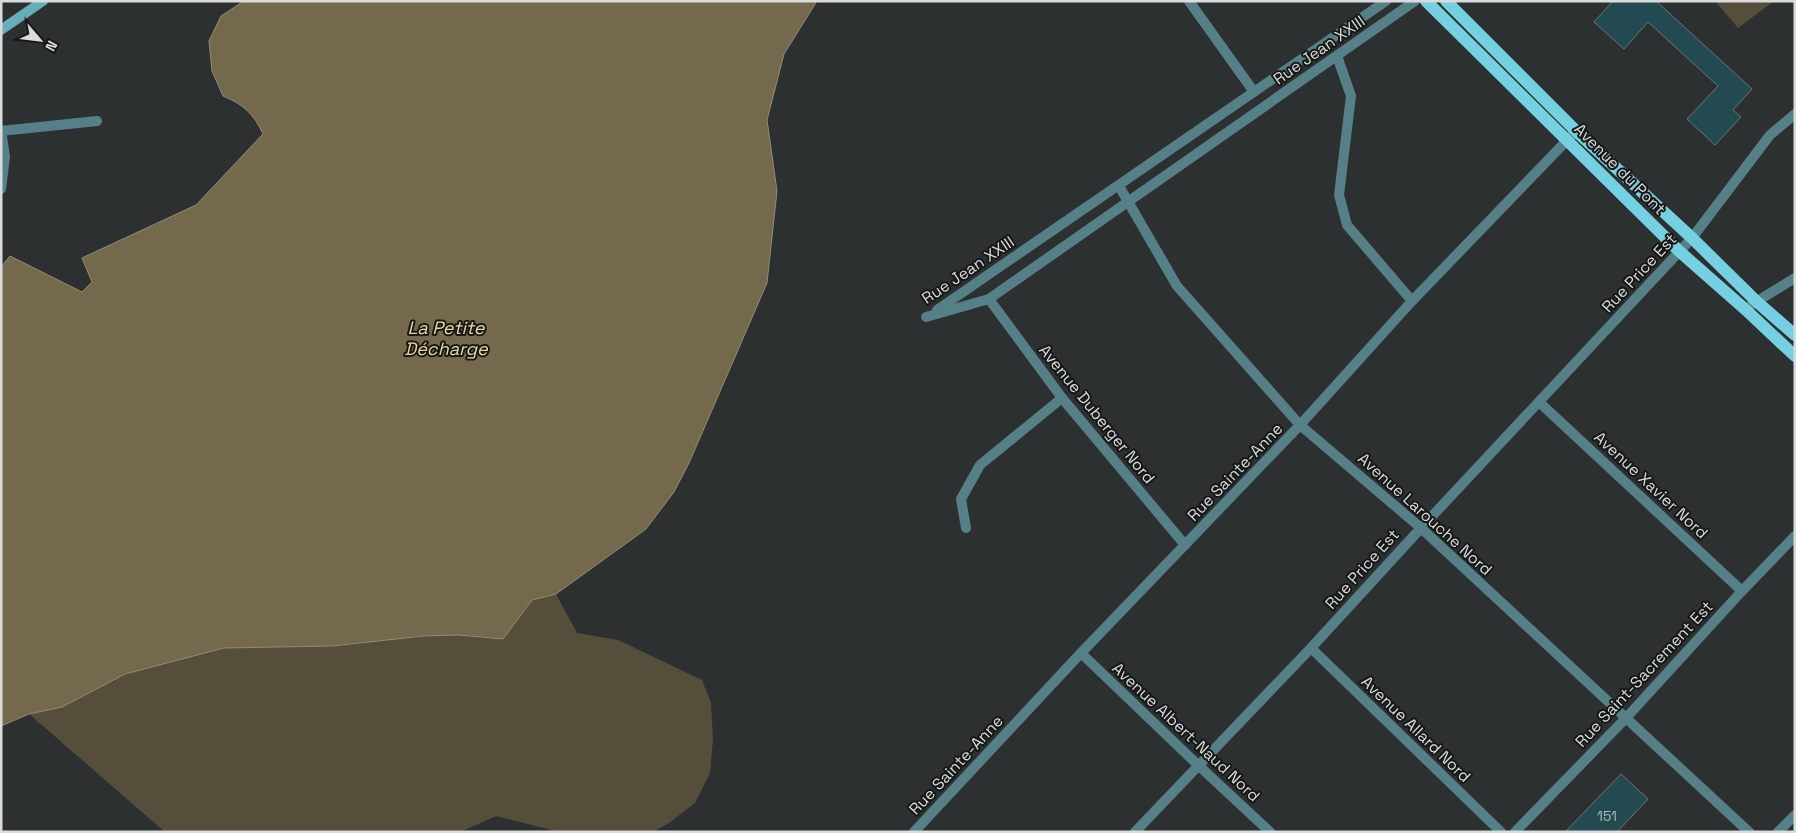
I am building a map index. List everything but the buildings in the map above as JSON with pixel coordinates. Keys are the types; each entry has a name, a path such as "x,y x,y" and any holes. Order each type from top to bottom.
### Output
{"main road":[{"name":"Avenue du Pont","path":"1426,1 1572,136 1692,238 1756,301 1795,335"},
{"name":"Avenue du Pont","path":"1446,1 1679,251 1795,356"}],"street":[{"path":"1,30 43,1"},
{"path":"1189,1 1254,92"},
{"name":"Rue Jean XXIII","path":"1386,1 926,317 989,299 1130,202 1414,1"},
{"path":"1337,56 1351,96 1339,195 1347,225 1412,300"},
{"name":"Rue Price Est","path":"1135,832 1311,648 1420,528 1692,238 1770,135 1795,114"},
{"path":"1,189 5,157 1,131 97,121"},
{"name":"Rue Sainte-Anne","path":"914,832 1081,653 1300,424 1412,300 1572,136"},
{"name":"Avenue Larouche Nord","path":"1119,186 1177,286 1300,424 1420,528 1749,832"},
{"path":"1746,310 1756,301 1795,278"},
{"name":"Avenue Duberger Nord","path":"989,299 1062,398 1185,546"},
{"path":"966,528 961,499 980,465 1062,398"},
{"name":"Avenue Xavier Nord","path":"1539,402 1742,591"},
{"name":"Rue Saint-Sacrement Est","path":"1515,832 1626,718 1795,536"},
{"name":"Avenue Allard Nord","path":"1311,648 1501,832"},
{"name":"Avenue Albert-Naud Nord","path":"1081,653 1270,832"},
{"path":"1778,832 1795,815"}],"shaded area":[{"path":"1715,1 1774,1 1738,28"},
{"path":"556,594 577,633 618,640 702,680 711,703 713,739 710,773 695,803 669,823 652,832 559,832 496,816 460,832 165,832 29,714 62,707 125,674 224,648 332,646 424,636 459,635 503,639 532,600"}],"water":[{"name":"La Petite Décharge","path":"244,1 817,1 784,54 767,120 777,191 767,283 689,463 674,492 646,529 556,594 532,600 503,639 459,635 424,636 332,646 224,648 125,674 62,707 29,714 1,726 1,267 10,256 82,292 92,282 82,258 196,205 263,134 247,110 223,96 212,71 209,41 221,16"}]}
